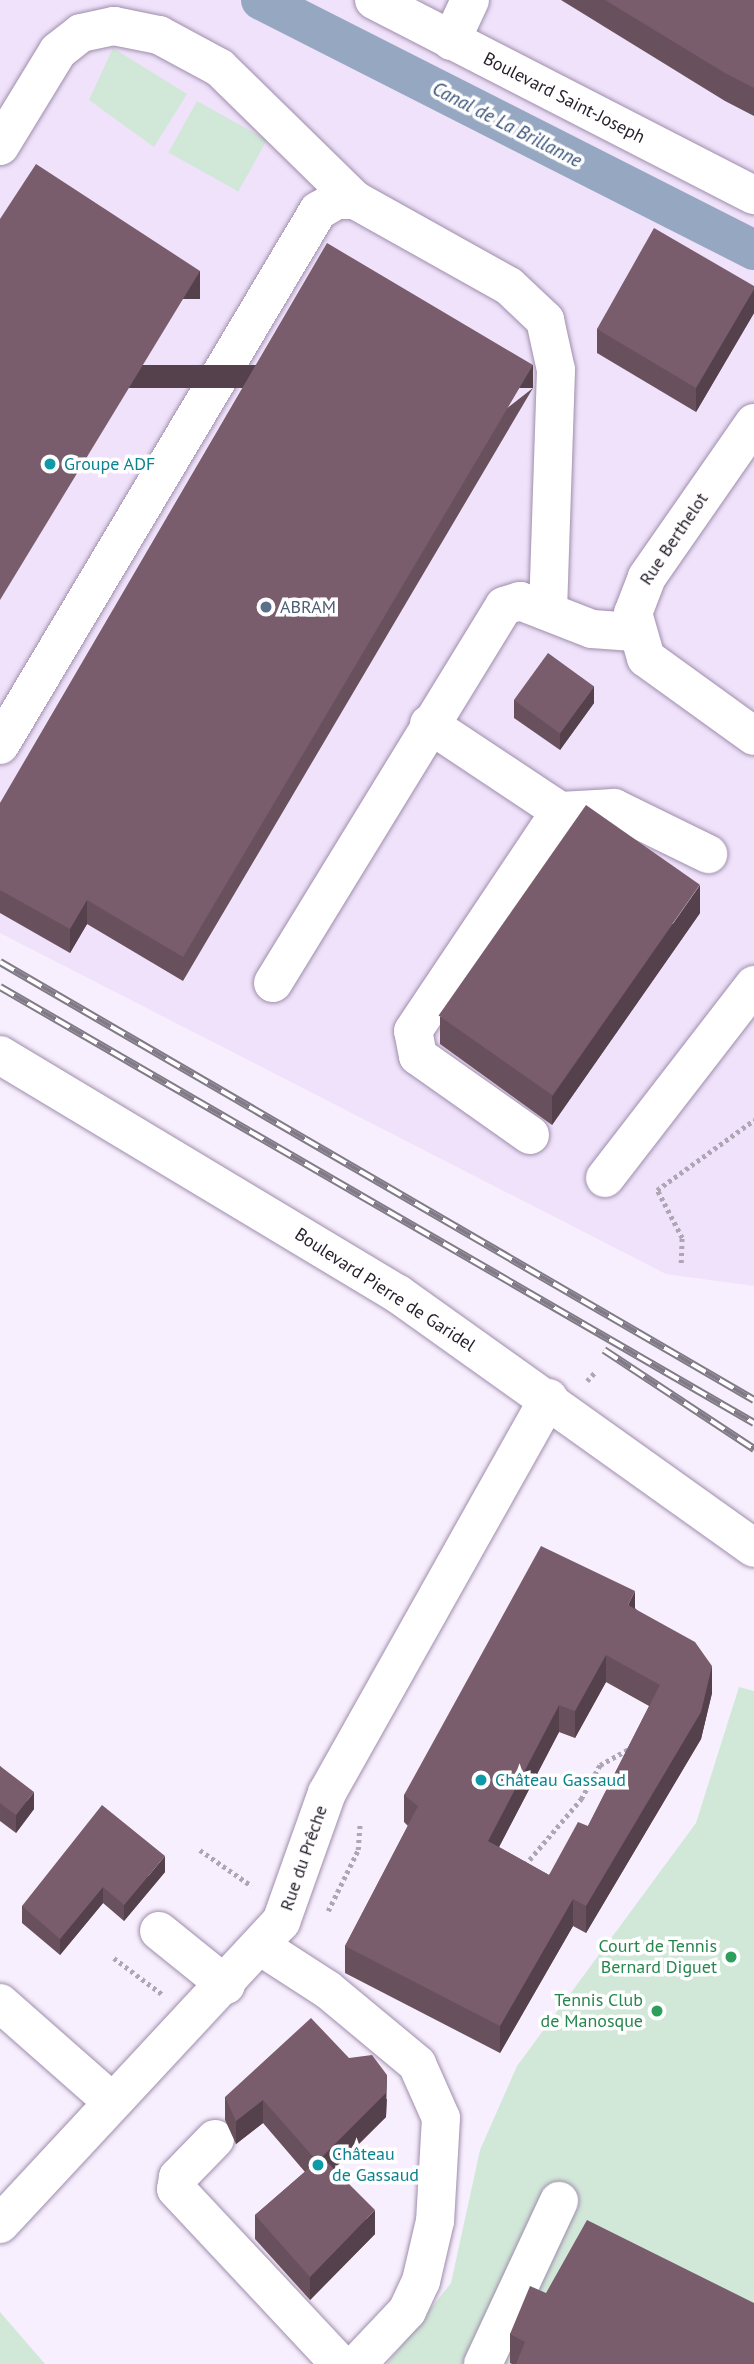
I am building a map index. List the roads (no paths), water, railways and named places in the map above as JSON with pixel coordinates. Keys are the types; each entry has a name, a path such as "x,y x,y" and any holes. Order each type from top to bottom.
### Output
{"street":[{"name":"Boulevard Saint-Joseph","path":"375,0 451,41 749,180"},
{"path":"451,41 470,0"},
{"path":"0,146 58,51 81,33 114,26 159,36 220,68 355,200 509,286 545,320 556,370 548,608"},
{"path":"0,745 318,211 336,200 355,200"},
{"name":"Rue Berthelot","path":"634,632 642,584 754,423"},
{"path":"273,984 429,724 504,606 520,601 548,608 592,629 634,632 653,665 754,736"},
{"path":"429,724 560,811 614,808 708,854"},
{"path":"530,1135 418,1056 413,1031 560,811"},
{"path":"605,1178 754,985"},
{"name":"Boulevard Pierre de Garidel","path":"0,1055 398,1294 549,1398 754,1548"},
{"name":"Rue du Prêche","path":"0,2224 110,2101 196,2020 276,1926 327,1793 549,1398"},
{"path":"276,1926 328,1990 425,2073 443,2129 435,2221 416,2298 357,2364"},
{"path":"159,1931 226,1986"},
{"path":"0,2003 110,2101"},
{"path":"215,2139 178,2177 176,2189 340,2364"},
{"path":"483,2364 559,2201"}],"waterway":[{"name":"Canal de La Brillanne","path":"261,0 754,250"}],"railway":[{"path":"0,962 754,1400"},
{"path":"0,987 754,1423"},
{"path":"604,1350 754,1449"}],"place":[{"name":"Groupe ADF","path":"50,464"},
{"name":"ABRAM","path":"266,607"},
{"name":"Château Gassaud","path":"481,1780"},
{"name":"Court de Tennis Bernard Diguet","path":"731,1957"},
{"name":"Tennis Club de Manosque","path":"657,2011"},
{"name":"Château de Gassaud","path":"318,2165"}]}
